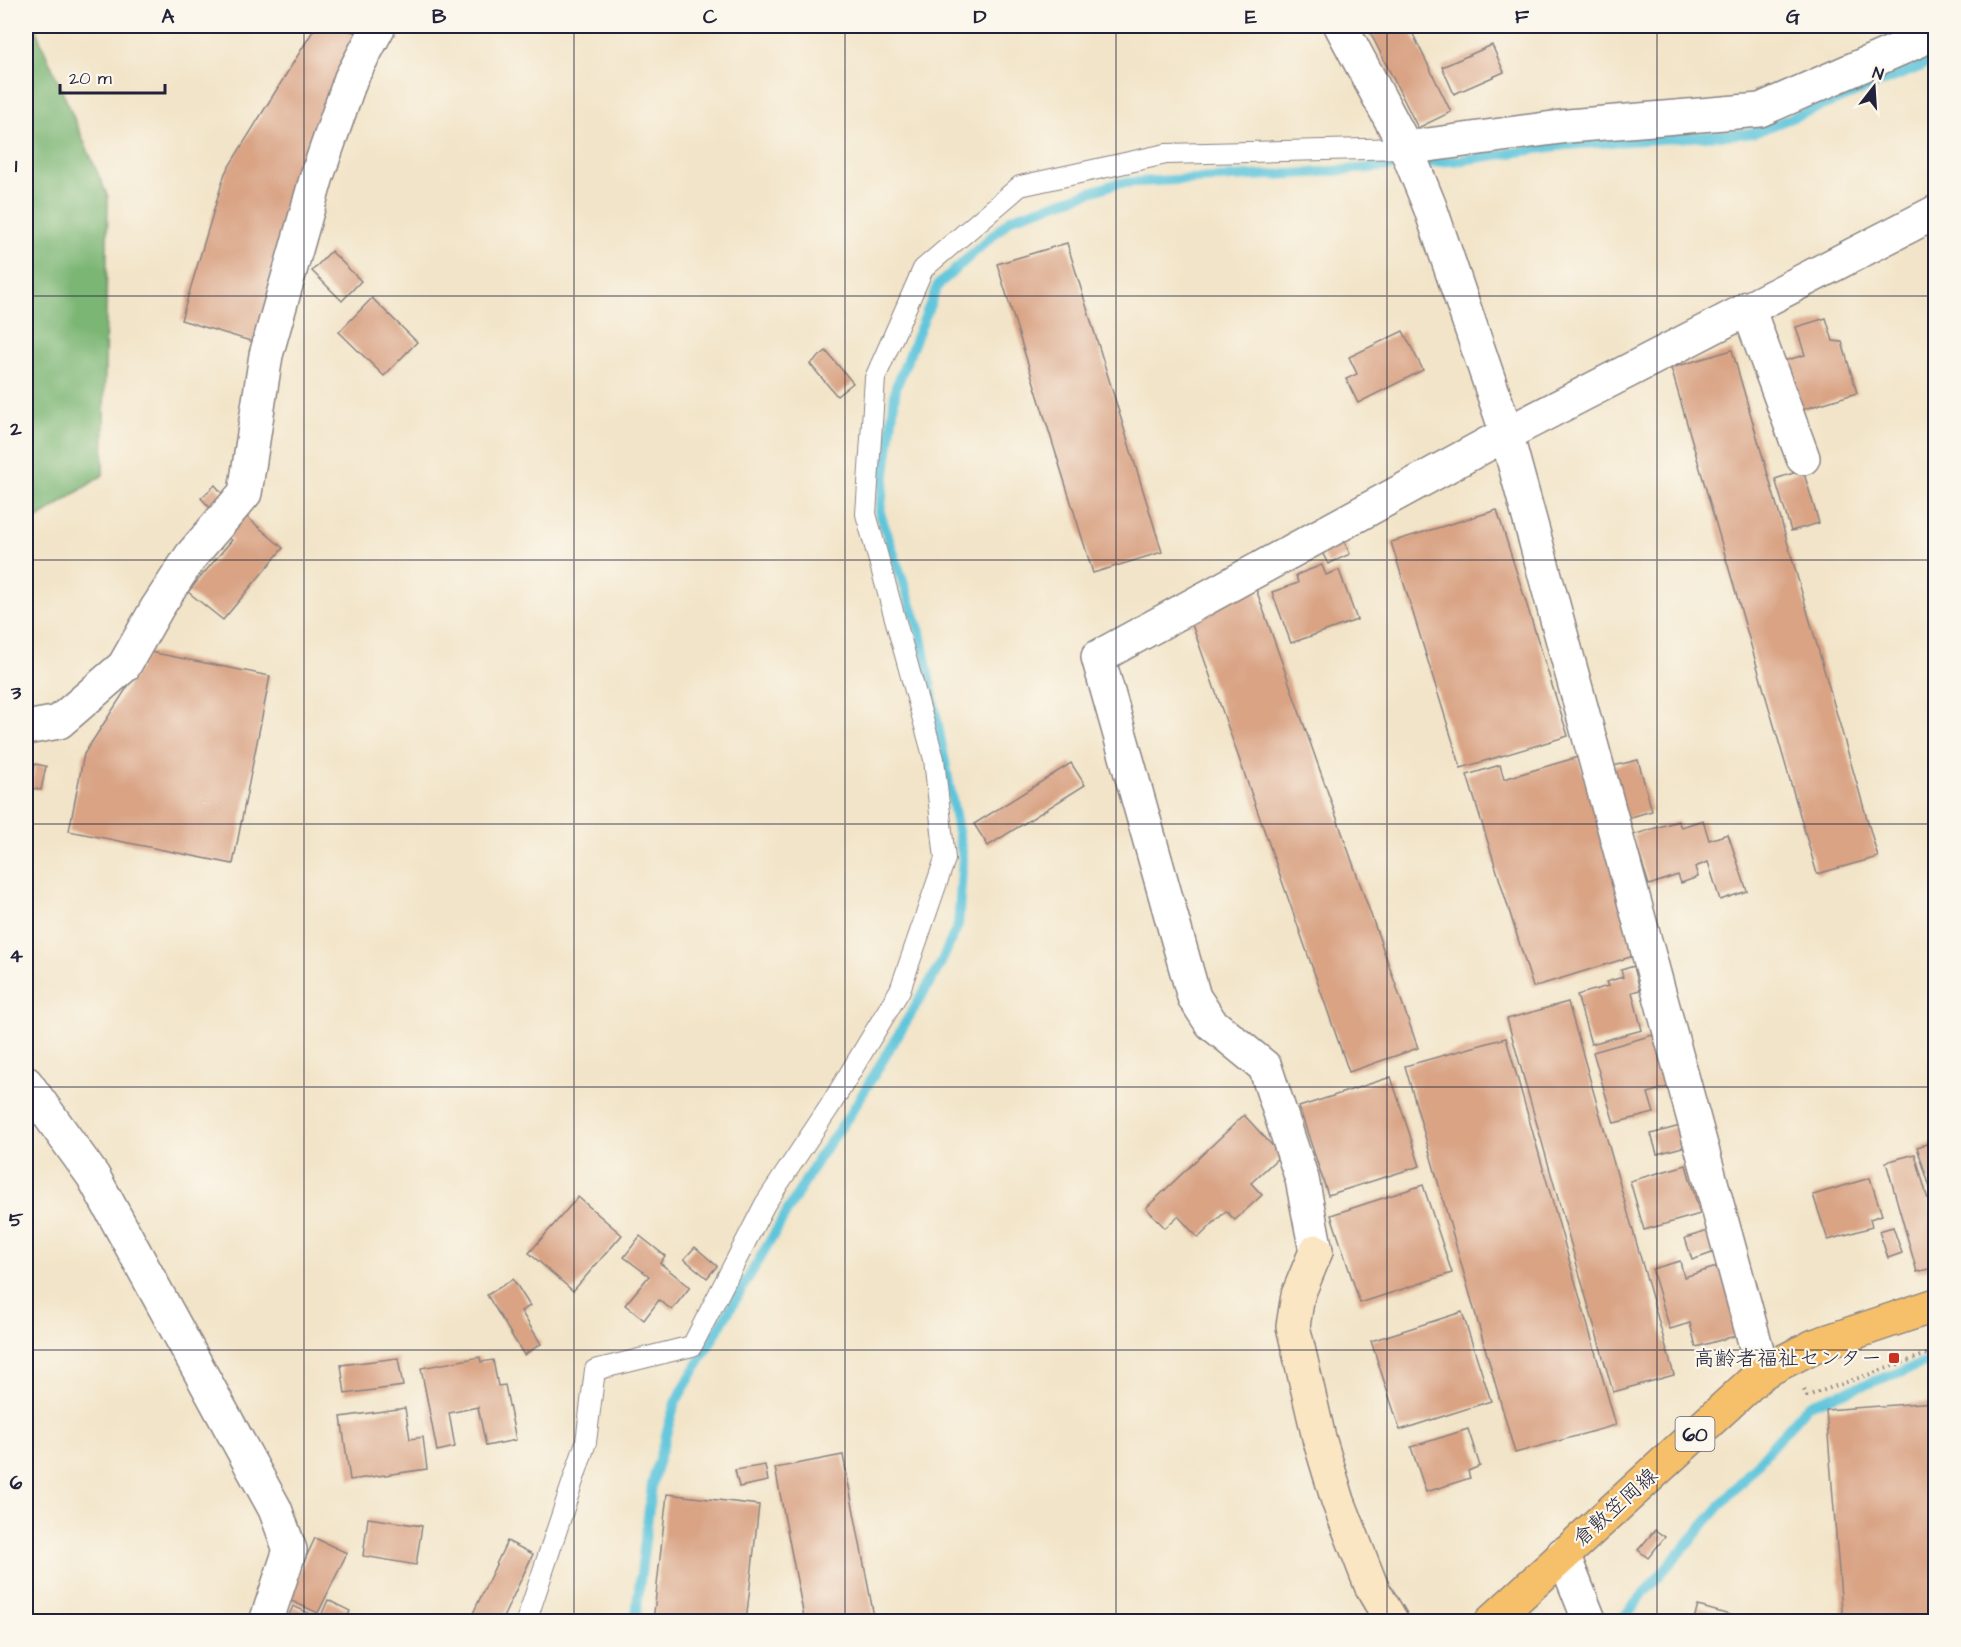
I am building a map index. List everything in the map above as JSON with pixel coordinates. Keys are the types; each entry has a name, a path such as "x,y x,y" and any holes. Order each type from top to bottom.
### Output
{"main road":[{"name":"倉敷笠岡線","path":"1491,1622 1763,1372 1814,1346 1935,1305"}],"street":[{"path":"26,728 59,722 124,666 157,608 191,556 245,493 266,355 317,176 351,78 379,26"},
{"path":"1341,26 1412,162 1506,434 1763,1372"},
{"path":"1412,162 1568,126 1760,110 1918,41 1935,27"},
{"path":"1392,1622 1372,1588 1338,1500 1319,1438 1293,1326 1298,1295 1316,1251 1302,1179 1265,1066 1211,1023 1194,997 1098,657 1506,434 1935,212"},
{"path":"1748,309 1803,458"},
{"path":"26,1083 93,1176 275,1509 290,1550 266,1622"},
{"path":"1563,1554 1590,1622"}],"lane":[{"path":"526,1622 586,1442 595,1370 692,1346 765,1204 830,1106 900,990 945,859 934,759 866,514 875,378 923,269 1020,186 1166,154 1412,162"}],"path":[{"path":"1798,1391 1804,1389 1807,1396 1935,1351"}],"green space":[{"path":"26,26 34,26 108,197 103,475 26,526"}],"building":[{"path":"316,26 333,26 358,33 264,345 181,320 225,173"},
{"path":"1367,26 1409,26 1451,112 1418,128"},
{"path":"1492,45 1504,72 1454,94 1442,67"},
{"path":"1936,67 1936,85 1935,85 1931,70"},
{"path":"1067,243 1162,552 1093,573 997,264"},
{"path":"331,251 361,281 342,301 312,271"},
{"path":"372,298 417,342 384,376 339,332"},
{"path":"1826,318 1833,341 1842,342 1857,393 1791,413 1776,363 1805,355 1796,327"},
{"path":"1403,331 1423,370 1358,403 1346,379 1357,374 1349,357"},
{"path":"1732,350 1878,857 1817,874 1671,368"},
{"path":"826,351 853,383 837,396 810,364"},
{"path":"1803,470 1819,523 1791,531 1775,479"},
{"path":"215,485 225,497 211,509 201,498"},
{"path":"1497,510 1568,736 1461,768 1391,542"},
{"path":"241,512 283,548 223,620 188,592 232,540 224,534"},
{"path":"1340,533 1350,554 1328,564 1318,544"},
{"path":"1322,565 1326,575 1339,570 1357,620 1291,643 1272,592 1298,583 1296,575"},
{"path":"1256,589 1418,1048 1349,1072 1188,613"},
{"path":"150,652 270,676 233,864 69,831 84,754"},
{"path":"1578,757 1640,954 1533,987 1467,775 1500,765 1504,779"},
{"path":"1638,760 1652,811 1624,819 1609,767"},
{"path":"1071,763 1085,785 988,846 974,824"},
{"path":"35,764 46,766 41,790 31,788"},
{"path":"1703,820 1709,840 1728,834 1747,891 1720,900 1708,862 1695,867 1698,877 1681,883 1678,875 1649,885 1633,835 1678,821 1681,827"},
{"path":"1634,966 1640,990 1632,992 1642,1030 1591,1044 1577,995 1608,986 1606,982 1623,977 1621,970"},
{"path":"1568,1002 1674,1375 1613,1392 1507,1019"},
{"path":"1936,1008 1936,1028 1935,1028 1930,1010"},
{"path":"1653,1035 1668,1087 1648,1093 1654,1113 1614,1123 1593,1052"},
{"path":"1506,1038 1616,1425 1515,1453 1405,1066"},
{"path":"1391,1077 1420,1166 1328,1195 1299,1107"},
{"path":"1244,1115 1281,1155 1251,1183 1262,1195 1235,1220 1226,1211 1198,1238 1178,1216 1165,1228 1146,1208"},
{"path":"1680,1126 1686,1146 1657,1154 1651,1134"},
{"path":"1936,1141 1936,1203 1935,1203 1917,1147"},
{"path":"1915,1154 1936,1228 1936,1267 1917,1272 1886,1162"},
{"path":"1686,1165 1700,1214 1644,1230 1630,1181"},
{"path":"1870,1178 1882,1215 1870,1219 1872,1227 1828,1240 1813,1195"},
{"path":"1423,1185 1452,1273 1360,1303 1331,1215"},
{"path":"578,1197 622,1235 573,1291 529,1253"},
{"path":"1893,1227 1902,1253 1888,1258 1879,1231"},
{"path":"1708,1231 1715,1252 1692,1260 1685,1238"},
{"path":"640,1236 665,1256 660,1263 690,1287 672,1310 659,1300 644,1320 625,1305 649,1276 624,1257"},
{"path":"695,1247 717,1266 707,1278 684,1259"},
{"path":"1680,1261 1684,1277 1723,1265 1742,1334 1696,1347 1690,1323 1670,1329 1652,1269"},
{"path":"513,1279 530,1306 521,1311 541,1344 524,1355 487,1295"},
{"path":"1462,1312 1491,1401 1400,1430 1371,1341"},
{"path":"480,1357 481,1362 493,1360 498,1386 505,1385 516,1440 486,1446 478,1407 449,1413 455,1447 437,1451 421,1368"},
{"path":"398,1358 403,1386 345,1394 341,1365"},
{"path":"1936,1402 1936,1622 1843,1622 1826,1410"},
{"path":"405,1408 410,1439 423,1437 427,1469 350,1480 341,1417"},
{"path":"1468,1429 1480,1466 1468,1471 1470,1478 1426,1492 1411,1447"},
{"path":"843,1455 875,1622 805,1622 775,1468"},
{"path":"765,1465 768,1481 739,1487 735,1470"},
{"path":"667,1494 759,1505 746,1622 653,1622"},
{"path":"368,1518 422,1526 416,1565 363,1556"},
{"path":"1655,1530 1665,1537 1648,1558 1638,1550"},
{"path":"315,1538 347,1553 318,1613 287,1599"},
{"path":"507,1541 533,1554 501,1622 469,1622"},
{"path":"328,1600 350,1611 345,1622 286,1622 293,1606 320,1618"},
{"path":"1698,1606 1751,1621 1751,1622 1693,1622"}],"waterway":[{"path":"635,1622 652,1484 675,1403 818,1159 851,1113 939,967 958,925 963,857 920,632 880,513 896,387 938,285 1012,218 1118,183 1310,173 1462,160 1565,145 1753,133 1922,66 1936,56"},
{"path":"1619,1622 1808,1405 1936,1359"}],"place":[{"name":"高齢者福祉センター","path":"1894,1358"}]}
